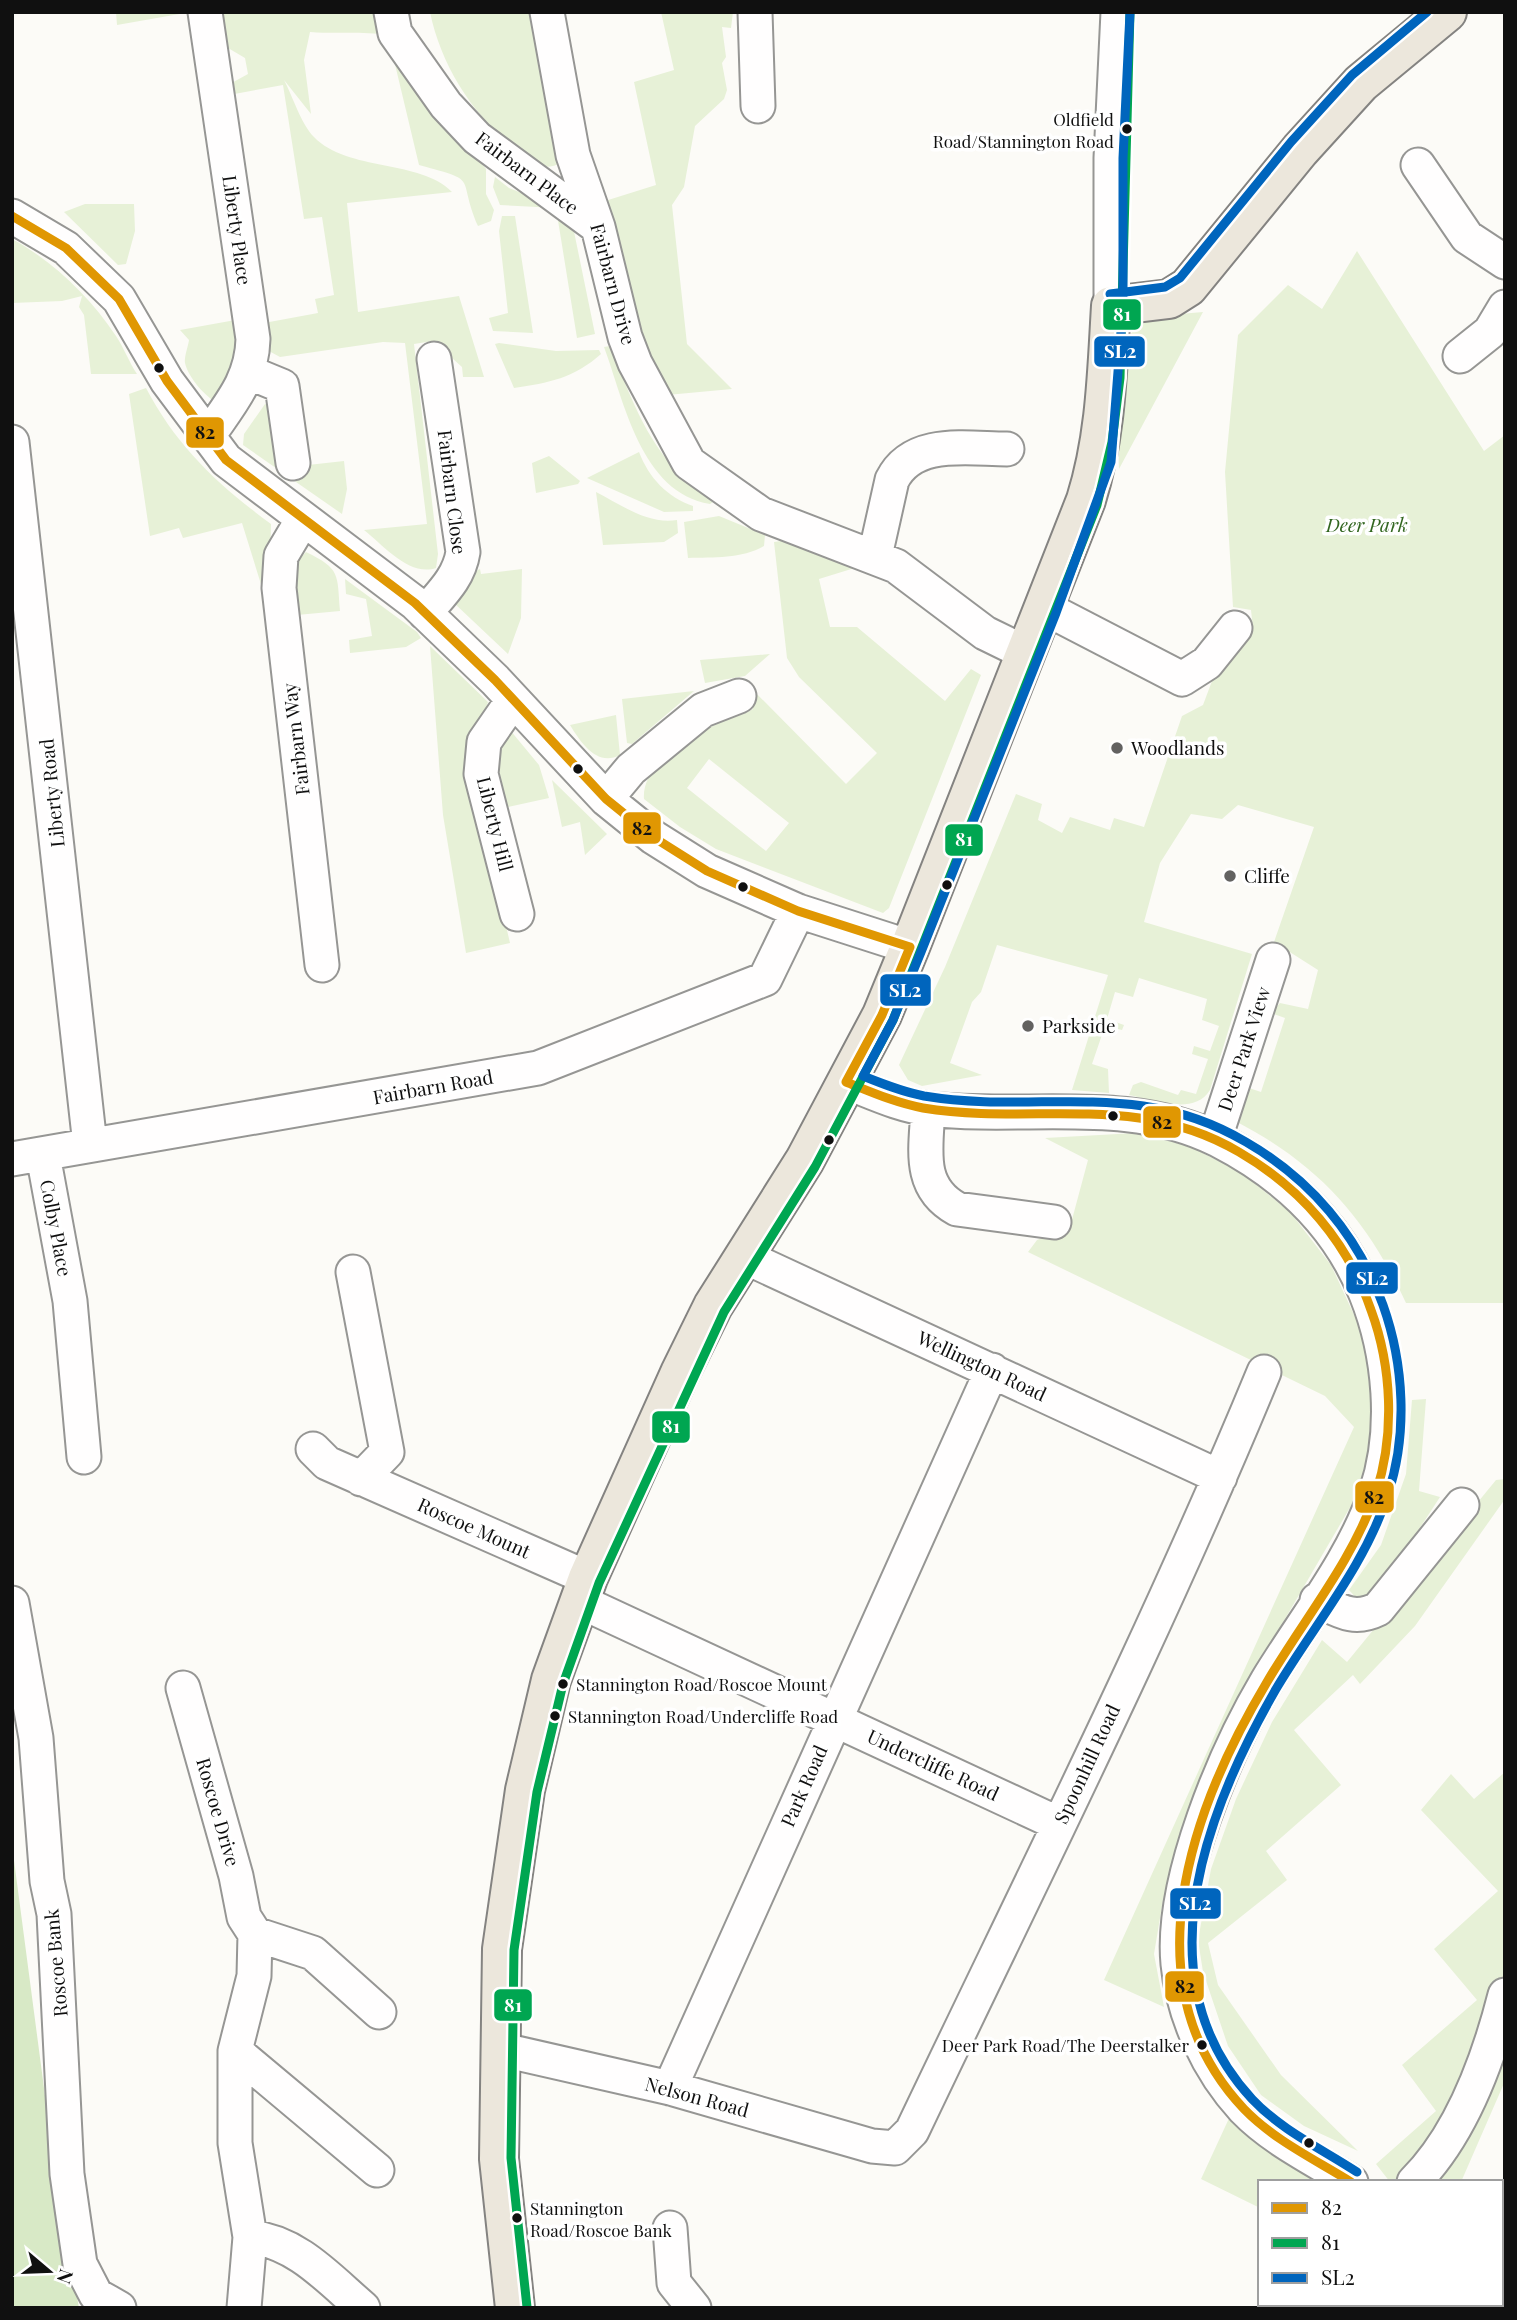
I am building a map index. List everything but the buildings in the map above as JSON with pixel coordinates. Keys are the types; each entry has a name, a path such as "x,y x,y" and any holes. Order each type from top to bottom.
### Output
{"main road":[{"path":"515,2308 499,2159 502,1949 525,1790 551,1679 583,1589 680,1373 743,1256 804,1160 882,1015 910,947 1045,608 1099,459 1104,424 1111,306 1169,299 1188,287 1300,150 1361,83 1447,12"}],"street":[{"name":"Liberty Place","path":"205,12 253,338 248,372 239,394 208,436"},
{"name":"Fairbarn Place","path":"391,12 395,33 446,105 477,138 598,227"},
{"name":"Fairbarn Drive","path":"547,12 573,155 598,227 625,337 635,363 689,463 761,514 896,565 985,633 1026,653"},
{"path":"755,12 758,106"},
{"path":"1111,306 1111,158 1118,12"},
{"path":"1418,165 1467,237 1505,262"},
{"path":"12,216 65,248 119,299 167,381 208,436 245,477 425,613 513,700 606,799 653,837 707,871 797,911 910,947"},
{"path":"1461,356 1490,332 1505,307"},
{"name":"Fairbarn Close","path":"425,613 458,571 463,552 434,359"},
{"path":"248,372 282,386 293,463"},
{"name":"Liberty Road","path":"12,442 17,518 90,1145"},
{"path":"876,556 892,480 897,469 911,456 919,452 959,448 1007,449"},
{"name":"Fairbarn Way","path":"303,519 281,556 279,588 322,965"},
{"path":"1045,608 1185,689 1235,628"},
{"path":"606,799 631,769 703,710 739,696"},
{"name":"Liberty Hill","path":"513,700 484,742 481,774 517,914"},
{"name":"Fairbarn Road","path":"27,1157 538,1068 765,979 797,911"},
{"name":"Deer Park View","path":"1214,1138 1273,960"},
{"path":"845,1082 928,1109 1112,1113 1157,1120 1214,1138 1269,1170 1304,1199 1355,1267 1375,1316 1384,1352 1386,1446 1377,1489 1359,1536 1264,1686 1219,1779 1193,1852 1180,1914 1177,1962 1189,2014 1198,2039 1220,2078 1245,2110 1278,2138 1348,2180"},
{"path":"928,1109 926,1155 929,1176 932,1190 943,1201 957,1209 1054,1222"},
{"name":"Colby Place","path":"27,1157 70,1301 84,1457"},
{"name":"Wellington Road","path":"743,1256 1220,1477"},
{"path":"354,1272 387,1452 361,1479"},
{"name":"Park Road","path":"670,2088 992,1370"},
{"name":"Spoonhill Road","path":"895,2148 912,2131 1059,1824 1220,1477 1264,1371"},
{"name":"Roscoe Mount","path":"313,1449 327,1463 583,1589"},
{"path":"1317,1600 1350,1616 1364,1616 1378,1609 1462,1505"},
{"name":"Undercliffe Road","path":"583,1589 834,1719 1059,1824"},
{"name":"Roscoe Bank","path":"12,1603 36,1738 47,1881 56,1940 68,2174 80,2264 96,2295 119,2308"},
{"name":"Roscoe Drive","path":"183,1688 236,1876 244,1917 255,1934 254,1976 234,2051 235,2143 250,2237 244,2308"},
{"path":"255,1934 313,1953 379,2012"},
{"path":"1416,2180 1443,2144 1464,2106 1505,1995"},
{"name":"Nelson Road","path":"499,2049 670,2088 872,2146 895,2148"},
{"path":"234,2051 377,2170"},
{"path":"670,2228 674,2283 694,2308"},
{"path":"250,2237 269,2239 291,2248 363,2308"}],"green space":[{"path":"116,12 191,12 117,25"},
{"path":"217,12 391,12 448,121 486,169 486,194 494,210 491,221 478,226 460,178 419,165 388,35 310,32 304,60 311,114 284,80 309,132 328,148 345,156 422,174 452,192 347,203 358,312 459,296 484,377 463,377 462,367 433,341 414,344 438,554 436,568 426,570 407,564 364,530 427,524 405,343 383,342 280,357 267,350 264,323 318,313 315,299 334,295 322,217 304,219 283,85 229,95 228,85 248,74 245,58 223,45"},
{"path":"430,12 537,12 562,162 548,167 537,164 515,149 486,121 451,70 435,32"},
{"path":"661,12 733,12 731,28 722,27 726,57 722,63 727,90 724,99 695,126 684,187 672,205 687,344 732,389 667,395 647,368 605,201 656,185 634,82 674,70"},
{"path":"495,177 509,188 570,212 595,334 577,338 556,208 500,205 493,187"},
{"path":"85,204 134,204 135,231 126,264 118,265 64,212"},
{"path":"502,216 515,216 533,333 493,331 489,318 508,313 499,231"},
{"path":"12,239 56,269 95,307 116,336 137,374 91,374 84,315 79,307 82,296 62,301 12,303"},
{"name":"Deer Park","path":"1357,251 1484,451 1505,435 1505,1303 1406,1303 1375,1245 1338,1197 1293,1157 1237,1122 1243,1086 1261,1092 1285,1018 1271,1013 1280,1003 1308,1009 1318,970 1274,942 1314,827 1238,805 1222,819 1191,814 1160,863 1144,922 1252,954 1210,1090 1203,1098 1184,1104 1173,1104 1129,1095 1133,1085 1141,1082 1178,1095 1181,1090 1196,1094 1208,1059 1192,1054 1194,1046 1210,1051 1219,1026 1202,1020 1207,999 1139,978 1133,997 1115,992 1107,1019 1124,1025 1122,1030 1105,1026 1092,1064 1108,1069 1109,1093 1072,1090 1108,975 997,945 981,992 972,1002 950,1063 982,1075 922,1086 908,1080 899,1065 945,967 1016,794 1042,804 1038,820 1062,833 1070,817 1110,830 1114,818 1144,827 1182,716 1203,705 1212,681 1253,629 1251,610 1233,607 1225,472 1238,335 1288,285 1322,309"},
{"path":"1203,312 1119,469 1117,406 1121,344 1141,323 1168,315"},
{"path":"241,319 245,350 218,403 203,392 187,369 185,361 189,340 180,330"},
{"path":"495,344 556,351 599,350 601,354 571,374 514,388"},
{"path":"610,346 639,414 657,446 680,474 713,502 710,504 686,496 667,482 651,464 619,393 604,347"},
{"path":"146,388 171,429 200,464 233,495 271,524 269,610 242,523 183,538 179,528 150,536 129,394"},
{"path":"265,404 272,406 308,465 344,461 347,489 342,514 243,445 244,434"},
{"path":"639,452 660,485 667,492 693,506 693,511 664,512 587,478"},
{"path":"549,456 580,481 578,484 536,493 532,463"},
{"path":"596,492 646,517 677,520 678,533 664,542 603,545"},
{"path":"719,516 765,535 764,546 737,555 688,558 684,522"},
{"path":"788,540 861,566 819,579 830,627 857,627 945,701 971,669 981,675 889,908 883,913 716,849 680,827 644,799 645,787 658,763 681,744 706,729 753,709 752,689 846,784 877,753 799,677 787,658 774,542","holes":["709,759 789,823 766,851 687,788"]},
{"path":"306,552 326,563 335,574 340,611 297,615 293,574"},
{"path":"480,569 481,574 522,569 521,618 508,654 454,603 470,574"},
{"path":"345,579 417,632 421,638 406,647 350,653 349,640 372,636 366,599 346,594"},
{"path":"430,646 488,702 468,762 510,943 466,953 443,815"},
{"path":"770,654 745,676 705,683 700,660"},
{"path":"694,691 632,744 627,743 622,699"},
{"path":"616,715 620,755 612,758 597,756 590,751 570,725"},
{"path":"510,730 539,765 549,798 508,807 495,775 494,759 496,750"},
{"path":"552,780 607,834 585,855 580,822 562,827"},
{"path":"1136,1133 1189,1146 1242,1173 1290,1212 1331,1265 1356,1319 1371,1368 1370,1460 1352,1504 1253,1674 1185,1827 1163,1900 1154,1954 1164,2007 1104,1980 1354,1427 1325,1396 1028,1252 1037,1240 1070,1227 1088,1160 1045,1138"},
{"path":"1426,1399 1419,1491 1440,1497 1377,1594 1358,1600 1349,1590 1381,1545 1406,1474 1412,1400"},
{"path":"1505,1479 1505,1499 1415,1626 1360,1684 1353,1675 1294,1730 1341,1785 1266,1851 1287,1880 1208,1943 1218,1985 1281,2075 1358,2151 1304,2126 1261,2095 1228,2046 1203,1972 1198,1940 1211,1869 1236,1799 1272,1722 1322,1640 1347,1662 1496,1480"},
{"path":"1505,1772 1505,2081 1462,2180 1388,2180 1376,2164 1436,2111 1402,2065 1477,2000 1434,1949 1498,1891 1421,1810 1451,1774 1474,1799"},
{"path":"12,1845 54,2164 79,2308 12,2308"},
{"path":"1231,2114 1319,2180 1258,2180 1258,2207 1201,2179"},
{"path":"1503,2208 1505,2208 1503,2268"}],"transit line":[{"name":"81","path":"527,2307 511,2158 514,1950 537,1792 563,1684 599,1583 724,1312 815,1167 893,1020 1097,505 1112,442 1120,378 1130,12"},
{"name":"SL2","path":"1110,294 1165,287 1180,278 1291,142 1352,75 1427,12"},
{"name":"SL2","path":"1130,13 1123,158 1123,307 1111,462 1056,613 921,952 893,1020 863,1076 924,1096 966,1101 1127,1104 1166,1110 1206,1122 1269,1157 1311,1191 1346,1232 1373,1279 1390,1328 1401,1399 1399,1447 1388,1494 1366,1546 1276,1689 1227,1788 1208,1841 1196,1895 1192,1949 1199,2002 1218,2052 1252,2099 1289,2130 1357,2172"},
{"name":"82","path":"12,216 66,248 119,299 167,381 226,460 415,603 495,680 606,799 653,837 707,871 798,911 910,947"},
{"name":"82","path":"846,1082 882,1015 910,947"},
{"name":"82","path":"846,1082 923,1108 964,1113 1123,1116 1162,1122 1200,1133 1239,1152 1283,1182 1320,1219 1361,1285 1378,1332 1387,1378 1388,1425 1382,1471 1376,1493 1354,1543 1267,1682 1239,1732 1215,1785 1195,1840 1183,1897 1180,1953 1188,2008 1208,2060 1244,2109 1281,2140 1348,2180"}],"place":[{"name":"Oldfield Road/Stannington Road","path":"1127,129"},
{"name":"Woodlands","path":"1117,748"},
{"name":"Cliffe","path":"1230,876"},
{"name":"Parkside","path":"1028,1026"},
{"name":"Stannington Road/Roscoe Mount","path":"563,1684"},
{"name":"Stannington Road/Undercliffe Road","path":"555,1716"},
{"name":"Deer Park Road/The Deerstalker","path":"1202,2045"},
{"name":"Stannington Road/Roscoe Bank","path":"517,2218"}]}
